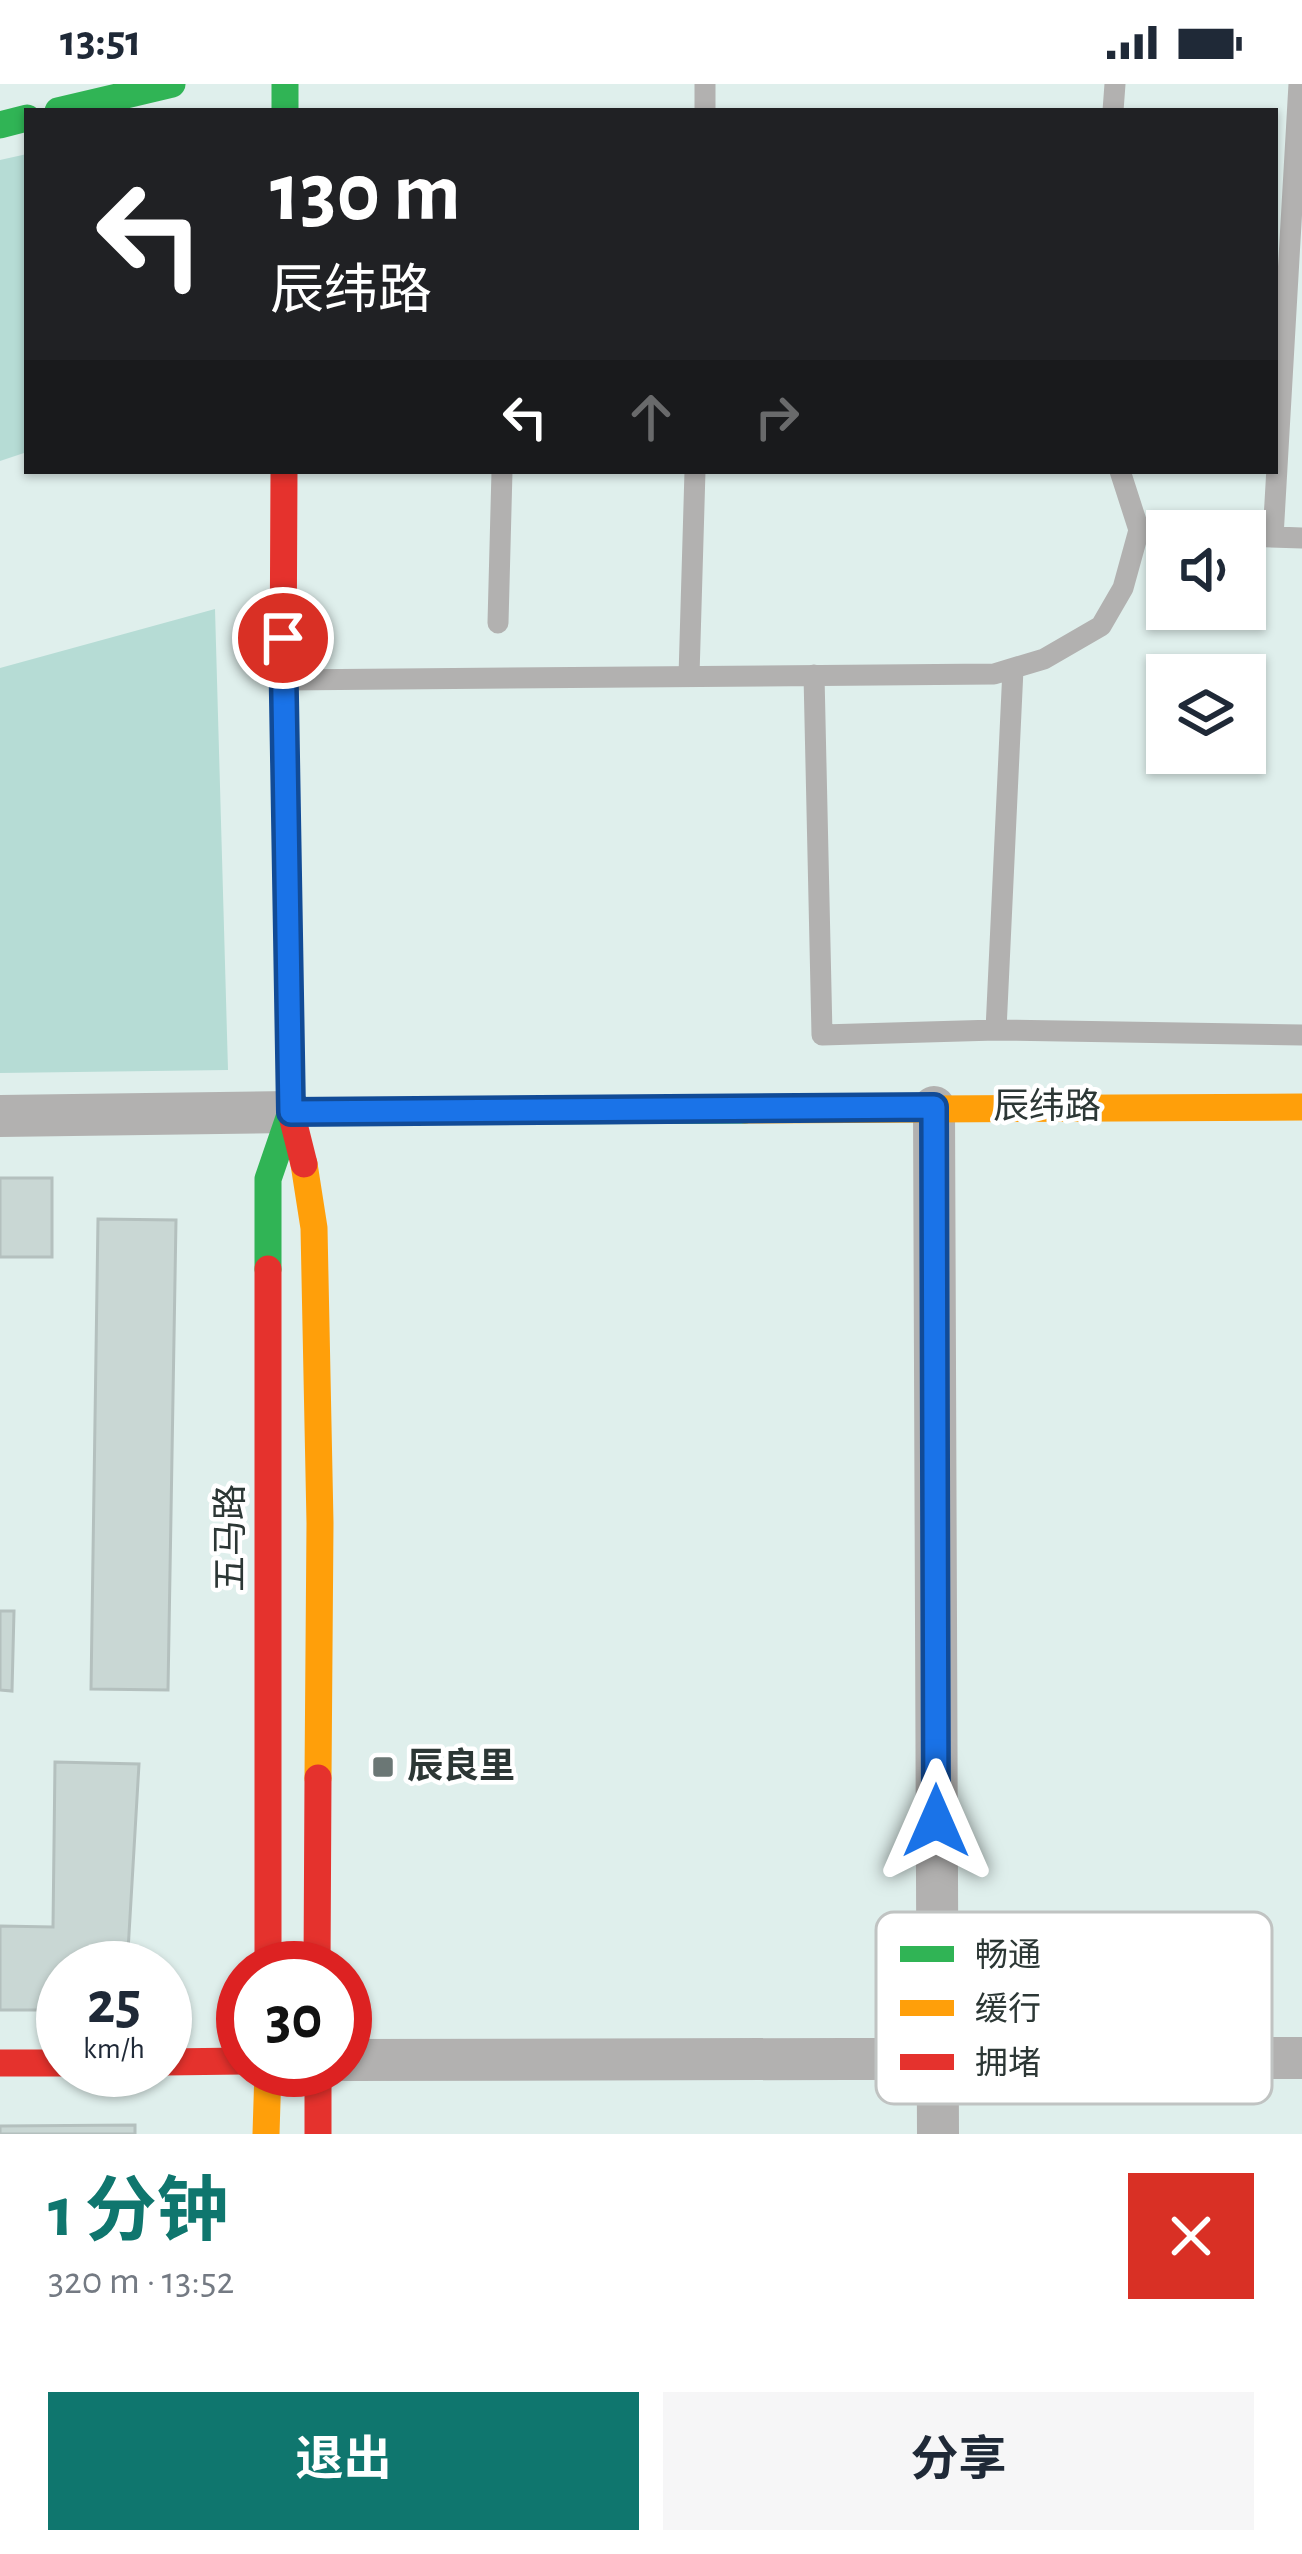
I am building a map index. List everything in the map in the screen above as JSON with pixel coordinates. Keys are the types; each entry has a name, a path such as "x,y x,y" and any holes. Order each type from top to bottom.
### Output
{"main road":[{"path":"71,108 172,84"},
{"name":"五马路","path":"284,474 291,1112 314,1228 320,1523 317,1941"},
{"name":"辰纬路","path":"291,1112 1302,1107"},
{"name":"五马路","path":"268,1941 268,1179 291,1112"},
{"path":"314,1941 317,1927"},
{"path":"198,2061 216,2055"},
{"path":"192,2061 216,2061"},
{"path":"0,2063 36,2063"},
{"path":"266,2134 267,2097"},
{"path":"318,2097 318,2134"}],"street":[{"path":"934,1107 937,1912"},
{"name":"辰纬路","path":"0,1116 291,1112"},
{"path":"1272,2059 1302,2059"},
{"path":"372,2060 876,2060"},
{"path":"938,2104 938,2134"}],"lane":[{"path":"1278,450 1299,84"},
{"path":"497,623 502,474"},
{"path":"689,676 695,474"},
{"path":"283,680 994,674 1044,659 1101,626 1123,588 1139,530 1121,474"},
{"path":"1273,537 1277,474"},
{"path":"1139,530 1146,530"},
{"path":"1266,537 1302,538"},
{"path":"996,1030 1013,669"},
{"path":"814,675 822,1035 996,1030 1302,1034"}],"green space":[{"path":"24,155 24,453 0,461 0,160"},
{"path":"215,609 228,1070 0,1073 0,668"}],"building":[{"path":"0,1178 52,1178 52,1257 0,1257"},
{"path":"98,1219 176,1220 168,1690 91,1689"},
{"path":"0,1611 14,1611 12,1691 0,1690"},
{"path":"55,1762 139,1764 129,1941 36,1941 36,2010 0,2010 0,1926 53,1927"},
{"path":"135,2125 135,2134 0,2134 0,2126"}],"traffic: fast":[{"path":"71,108 172,84"},
{"path":"285,84 285,108"},
{"path":"0,125 24,119"},
{"path":"268,1269 268,1179 291,1112 745,1110"}],"traffic: slow":[{"path":"745,1110 1302,1107"},
{"path":"304,1164 314,1228 320,1523 318,1778"},
{"path":"266,2134 267,2097"}],"traffic: jam":[{"path":"284,474 291,1112 304,1164"},
{"path":"268,1269 268,1941"},
{"path":"317,1941 318,1778"},
{"path":"192,2062 216,2061"},
{"path":"0,2063 36,2063"},
{"path":"318,2097 318,2134"}],"place":[{"name":"辰良里","path":"383,1767"}],"route":[{"path":"283,638 291,1112 934,1107 936,1821"}]}
